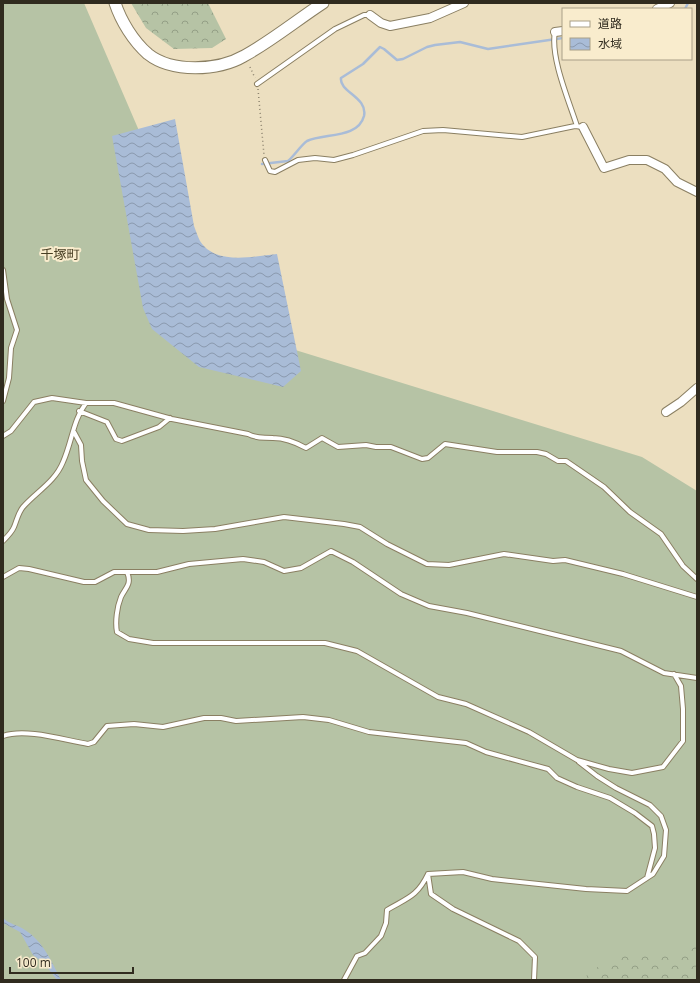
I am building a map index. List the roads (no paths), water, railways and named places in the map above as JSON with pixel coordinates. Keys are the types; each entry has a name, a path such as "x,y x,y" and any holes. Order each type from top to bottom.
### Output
{"street":[{"path":"115,3 130,34 148,54 168,63 189,68 210,68 243,57 322,3"},
{"path":"370,15 381,23 390,26 430,18 464,3"},
{"path":"658,8 670,3"},
{"path":"580,127 604,168 629,160 647,160 665,169 678,182 697,192"},
{"path":"666,412 681,402 697,388"}],"lane":[{"path":"257,84 335,29 364,15 370,15"},
{"path":"265,160 270,171 275,172 298,160 315,158 334,160 347,157 423,131 443,130 522,137 580,127 562,83 553,42 559,31"},
{"path":"3,270 7,286 7,299 17,330 11,348 9,378 3,401"},
{"path":"3,436 11,431 34,402 52,398 86,403 114,403 170,418 248,434 256,438 274,438 298,443 306,448 322,438 338,447 366,445 391,447 422,459 428,458 445,444 497,452 537,452 546,454 558,461 566,461 610,492 630,512 661,534 683,566 697,578"},
{"path":"3,541 14,528 18,513 50,482 63,464 74,432 79,411 86,403"},
{"path":"79,411 107,422 116,439 122,441 159,427 170,418"},
{"path":"74,432 81,445 86,480 103,501 127,524 149,530 183,531 215,529 284,517 344,524 360,527 387,544 427,564 449,565 504,554 552,561 565,560 623,574 697,597"},
{"path":"3,577 19,568 84,582 94,582 114,572 157,572 189,564 242,559 264,562 284,571 301,568 331,551 352,562 401,594 429,606 467,613 621,651 664,672 697,678"},
{"path":"127,572 130,578 129,585 121,597 116,627 117,632 129,639 153,643 193,644 325,643 357,651 438,697 466,704 529,732 577,760 609,784 650,805 661,816 666,830 664,856 653,874 627,891 586,889 492,879 463,872 428,874"},
{"path":"577,760 609,769 632,773 663,767 683,741 682,694 674,674"},
{"path":"3,736 10,734 29,734 88,744 94,742 107,726 118,724 162,727 204,718 221,718 236,721 303,717 329,720 369,732 466,742 486,752 548,769 557,778 577,787 610,798 636,813 652,826 654,834 655,848 647,878"},
{"path":"344,980 357,956 364,953 382,936 386,923 387,910 412,897 422,885 428,874"},
{"path":"428,874 431,894 453,909 519,941 535,957 534,980"}],"water":[{"path":"175,119 194,226 200,241 207,249 215,254 225,257 236,258 277,254 301,371 283,387 199,367 152,329 143,308 112,136"},
{"path":"3,918 25,930 37,940 46,952 61,980 57,980 44,963 33,955 20,932 3,923"}],"waterway":[{"path":"686,8 688,3"},
{"path":"262,164 288,161 307,141 348,132 361,123 364,116 362,104 344,87 341,78 363,64 380,47 397,60 403,59 427,47 435,45 460,42 488,49 562,38"}],"district":[{"name":"千塚町","path":"60,254"}]}
